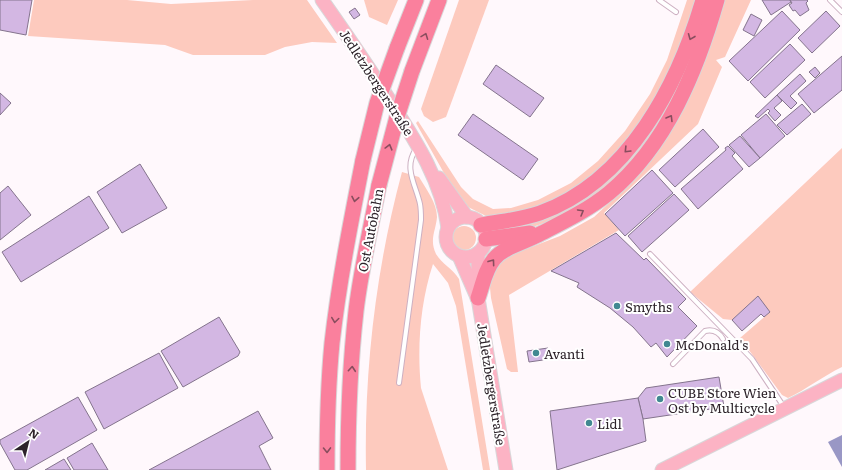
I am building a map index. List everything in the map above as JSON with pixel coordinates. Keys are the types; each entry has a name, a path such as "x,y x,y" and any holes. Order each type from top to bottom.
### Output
{"highway":[{"name":"Ost Autobahn","path":"327,470 327,431 332,343 343,263 363,160 377,103 416,0"},
{"name":"Ost Autobahn","path":"348,470 348,407 356,311 362,270 379,185 397,117 412,71 439,0"},
{"path":"481,224 515,220 542,212 575,195 604,174 632,144 656,110 678,68 696,25 703,0"},
{"path":"478,298 488,267 497,255 584,210 604,197 620,183 644,156 674,112 692,74 717,0"},
{"path":"486,239 547,230"}],"main road":[{"name":"Jedletzbergerstraße","path":"322,0 368,65 429,165 467,218"},
{"name":"Jedletzbergerstraße","path":"429,165 444,206 448,228"},
{"path":"467,218 481,224 484,229 486,239 482,250 469,257 459,256 453,253 446,241 448,228 456,220 467,218"},
{"name":"Jedletzbergerstraße","path":"478,253 478,298 506,469"},
{"name":"Jedletzbergerstraße","path":"459,256 478,298"},
{"path":"662,470 842,380"}],"lane":[{"path":"659,0 676,12"},
{"path":"830,0 842,12"},
{"path":"399,383 420,238 420,205 410,176 411,158 418,145"},
{"path":"650,254 752,359 785,409"},
{"path":"673,364 705,331 710,330 715,332 723,339"}],"shaded area":[{"path":"34,0 127,0 171,4 253,0 307,0 337,43 312,42 285,47 265,55 193,55 165,45 28,36"},
{"path":"364,0 398,0 387,25 369,17"},
{"path":"459,0 489,0 446,117 433,122 424,116 421,109"},
{"path":"687,0 699,0 660,92 633,135 605,168 571,194 530,213 488,217 468,207 459,200 416,123 418,121 461,187 473,199 493,209 511,208 538,200 571,183 598,161 625,131 650,94 667,60"},
{"path":"723,0 751,0 725,57 716,60 722,67 698,124 604,213 619,230 509,295 518,372 511,372 507,369 491,298 489,278 495,265 508,256 560,236 594,217 624,189 646,164"},
{"path":"681,72 688,74 645,149 591,201 547,222 527,229 496,234 495,227 584,196"},
{"path":"842,148 842,367 788,398 782,395 740,338 770,312 758,297 732,320 723,319 690,292"},
{"path":"402,172 419,177 431,196 437,212 433,240 434,249 438,258 454,272 459,279 490,470 483,470 456,306 448,283 433,264 422,310 419,357 421,388 448,470 366,470 367,395 374,320 385,245"},
{"path":"464,226 473,229 476,238 473,247 464,250 455,247 452,238 455,229"}],"water":[{"path":"842,435 842,467 828,442"}],"building":[{"path":"0,0 32,0 26,35 0,30"},
{"path":"762,0 790,0 791,2 771,15"},
{"path":"790,0 807,0 808,1 806,3 809,10 800,16 795,10 793,11 789,5 792,3"},
{"path":"355,8 360,15 354,19 349,12"},
{"path":"782,11 800,30 748,81 729,61"},
{"path":"826,11 840,26 812,53 798,38"},
{"path":"751,14 762,20 754,36 743,30"},
{"path":"790,44 805,60 765,98 750,82"},
{"path":"842,56 842,90 814,113 798,94"},
{"path":"496,65 544,98 530,117 483,84"},
{"path":"815,67 820,73 815,78 809,72"},
{"path":"800,74 806,81 790,96 797,103 791,109 777,95"},
{"path":"0,93 11,103 0,115"},
{"path":"777,95 782,101 774,108 781,115 775,121 768,113 770,111 768,109 758,118 755,116"},
{"path":"802,104 811,114 787,135 777,125"},
{"path":"473,114 538,159 523,180 458,135"},
{"path":"766,114 785,136 760,158 741,135"},
{"path":"703,129 719,147 675,187 659,170"},
{"path":"740,136 760,158 749,167 729,145"},
{"path":"728,146 735,153 732,156 743,169 698,209 681,189 726,150 725,148"},
{"path":"140,164 167,208 122,233 97,192"},
{"path":"652,170 673,193 625,236 605,214"},
{"path":"8,186 31,215 0,240 0,193"},
{"path":"674,194 689,210 642,252 628,236"},
{"path":"89,196 109,228 21,282 2,252"},
{"path":"616,233 644,260 646,258 686,299 678,307 697,326 667,357 656,343 651,347 633,327 610,308 577,287 579,283 551,271"},
{"path":"758,296 770,312 764,317 761,314 742,331 732,320"},
{"path":"219,317 240,352 238,356 183,387 161,351"},
{"path":"548,348 550,359 529,362 527,351"},
{"path":"159,353 178,388 104,429 85,392"},
{"path":"719,377 724,407 643,419 638,398 646,388"},
{"path":"78,397 97,430 27,470 15,470 0,443 0,440"},
{"path":"638,398 646,441 557,470 550,411"},
{"path":"258,411 273,438 259,446 271,470 149,470"},
{"path":"92,443 108,470 74,470 67,458"},
{"path":"64,459 71,470 45,470"}],"place":[{"name":"Smyths","path":"617,306"},
{"name":"McDonald's","path":"667,344"},
{"name":"Avanti","path":"536,353"},
{"name":"CUBE Store Wien Ost by Multicycle","path":"660,399"},
{"name":"Lidl","path":"589,423"}]}
